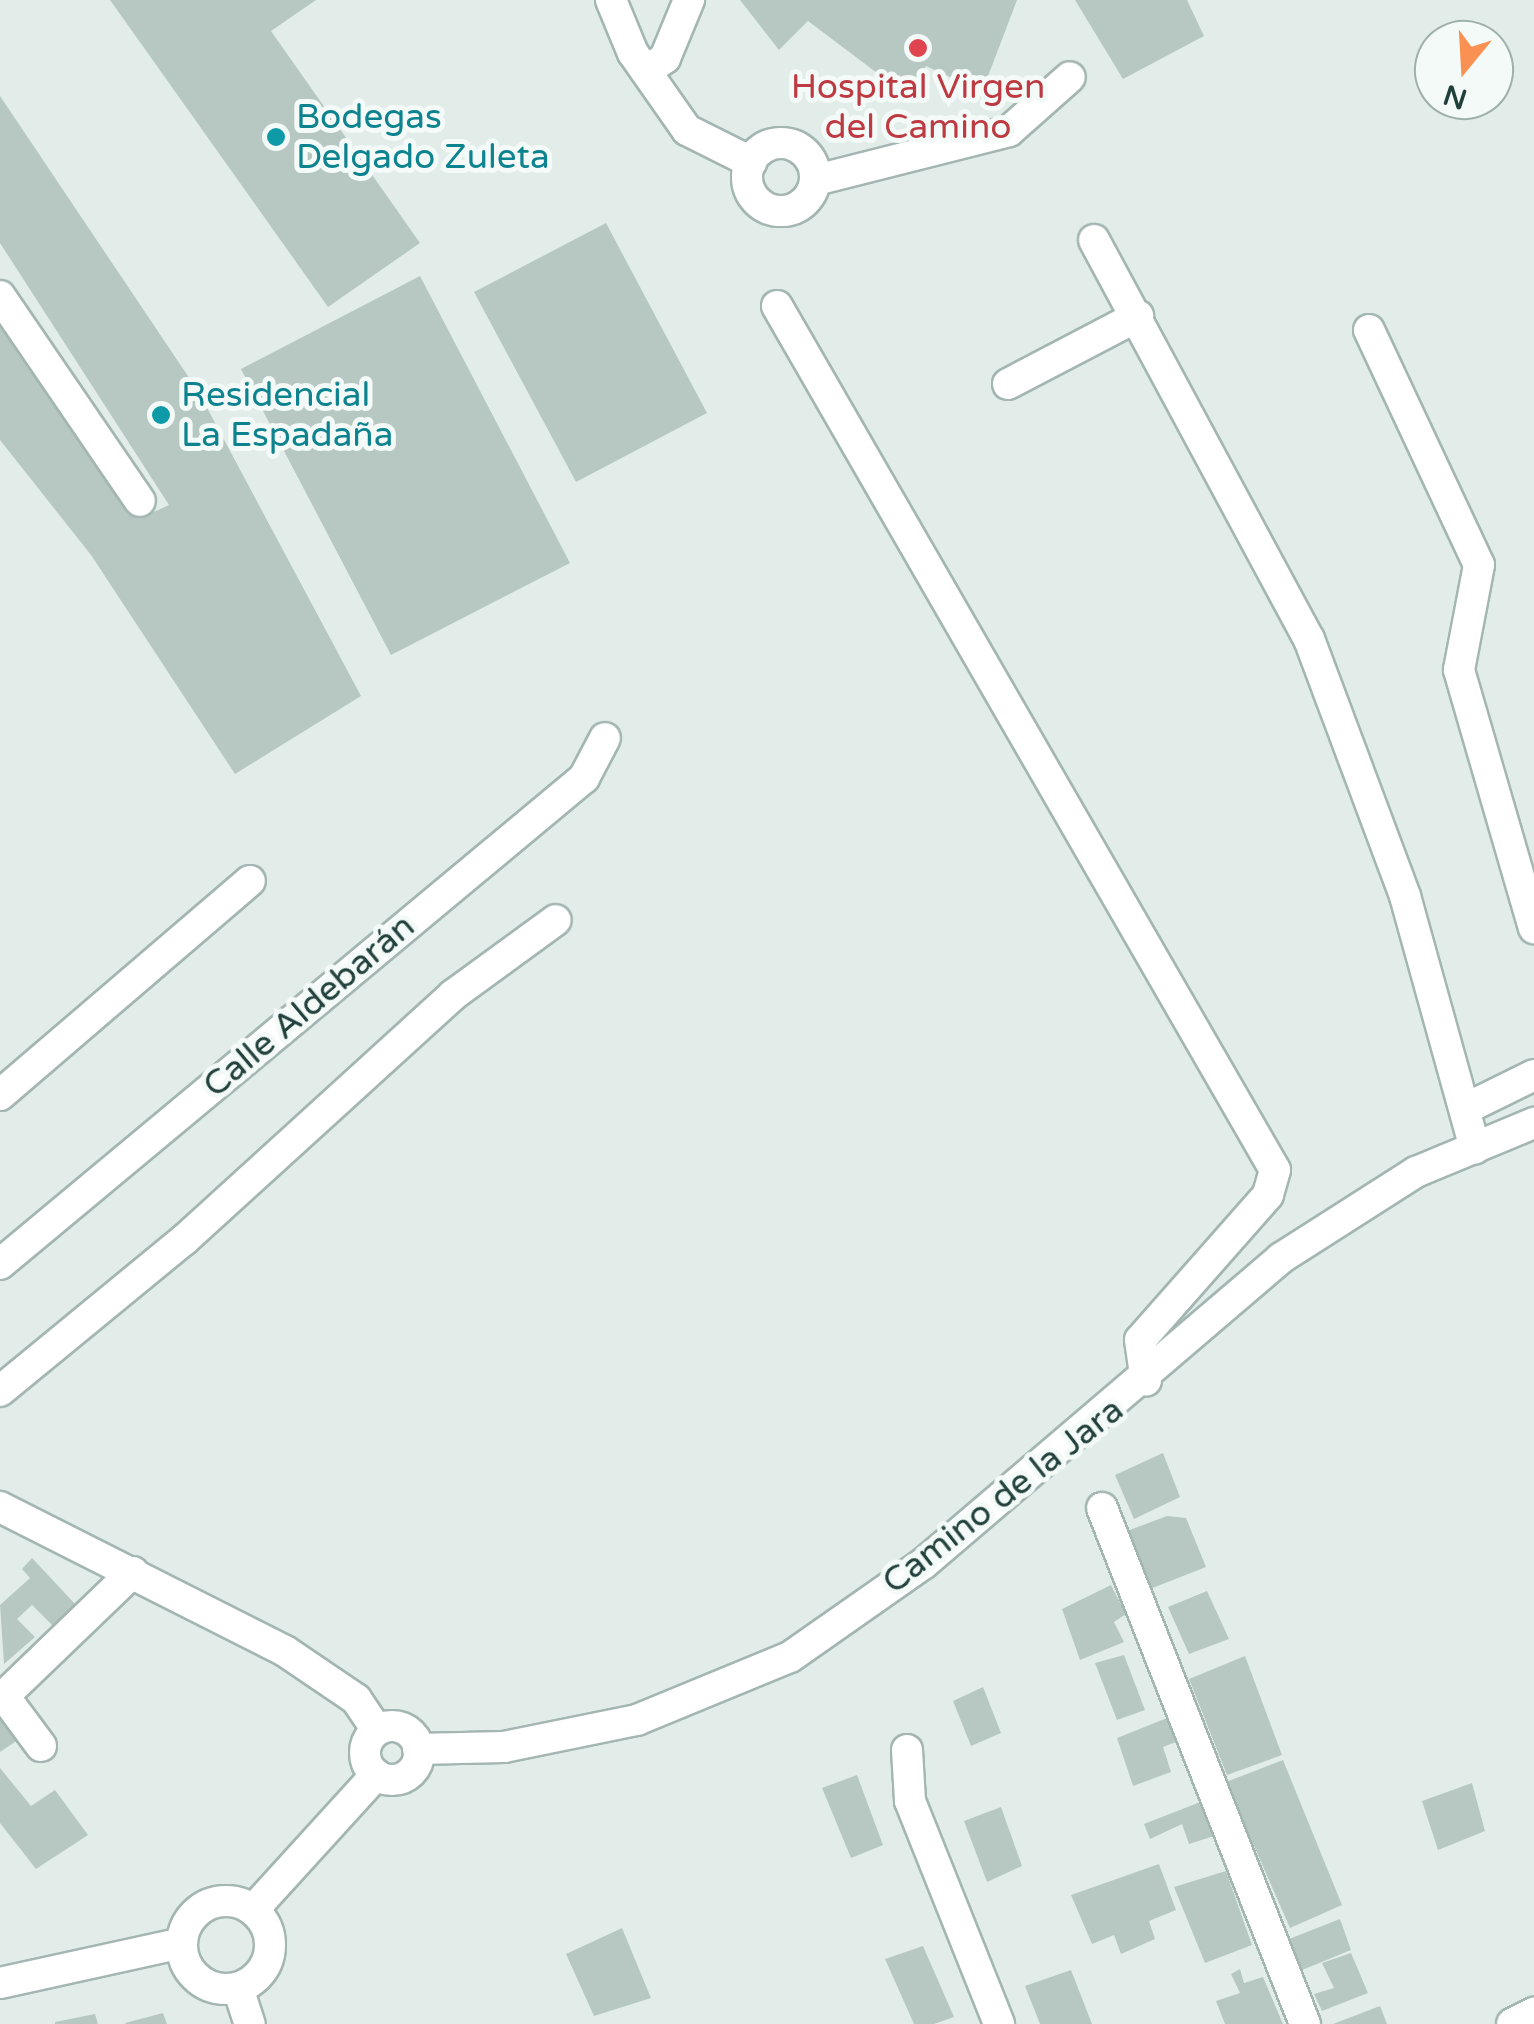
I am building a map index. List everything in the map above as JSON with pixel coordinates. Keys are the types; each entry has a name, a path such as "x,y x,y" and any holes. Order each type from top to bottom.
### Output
{"street":[{"path":"611,0 646,71 688,130 751,162"},
{"path":"646,71 665,58 689,0"},
{"path":"816,180 1009,131 1070,77"},
{"path":"784,143 808,155 816,180 804,204 766,208 748,188 751,162 784,143"},
{"path":"1094,240 1309,639 1406,896 1475,1148"},
{"path":"0,296 140,502"},
{"path":"777,306 1275,1170 1268,1196 1140,1340 1146,1381"},
{"path":"1008,384 1138,316"},
{"path":"1369,330 1479,565 1459,670 1534,928"},
{"name":"Calle Aldebarán","path":"0,1264 584,778 605,738"},
{"path":"0,1095 250,881"},
{"path":"0,1391 184,1240 454,995 556,920"},
{"path":"1464,1110 1534,1075"},
{"name":"Camino de la Jara","path":"418,1749 504,1748 637,1720 790,1657 923,1564 1146,1381 1281,1258 1416,1172 1534,1124"},
{"path":"0,1507 284,1651 356,1699 377,1730"},
{"path":"1102,1508 1305,2024"},
{"path":"41,1746 4,1696 133,1572"},
{"path":"253,1910 376,1775 406,1776 418,1749 397,1727 377,1730"},
{"path":"376,1775 365,1758 377,1730"},
{"path":"907,1750 910,1801 999,2024"},
{"path":"0,1983 182,1943 208,1905 253,1910 269,1933 268,1961 238,1988"},
{"path":"182,1943 198,1980 238,1988"},
{"path":"238,1988 250,2024"}],"building":[{"name":"Bodegas Delgado Zuleta","path":"110,0 316,0 271,31 420,243 328,307"},
{"name":"Hospital Virgen del Camino","path":"740,0 1017,0 982,92 926,66 909,97 808,21 779,50"},
{"name":"Hospital Virgen del Camino","path":"1075,0 1187,0 1204,36 1123,79"},
{"name":"Residencial La Espadaña","path":"0,96 198,391 361,696 235,774 91,555 0,440 0,327 143,517 169,505 0,243"},
{"path":"606,223 707,413 576,482 474,292"},
{"path":"420,276 570,563 391,655 241,369"},
{"path":"1163,1453 1180,1497 1134,1519 1115,1475"},
{"path":"1167,1516 1186,1518 1206,1567 1150,1589 1127,1531"},
{"path":"32,1558 77,1606 54,1627 32,1605 17,1619 35,1637 4,1664 0,1605 30,1578 22,1569"},
{"path":"1111,1585 1126,1614 1114,1622 1124,1642 1080,1660 1062,1609"},
{"path":"1207,1591 1229,1639 1189,1654 1168,1607"},
{"path":"1124,1655 1145,1710 1117,1720 1095,1663"},
{"path":"1245,1656 1282,1755 1227,1775 1189,1679"},
{"path":"983,1687 1001,1733 971,1746 953,1701"},
{"path":"0,1716 18,1740 0,1752"},
{"path":"1172,1716 1181,1740 1163,1747 1171,1772 1133,1786 1117,1738"},
{"path":"1283,1760 1342,1905 1290,1928 1226,1782"},
{"path":"0,1768 31,1806 55,1790 88,1835 36,1869 0,1823"},
{"path":"857,1775 883,1845 851,1858 822,1788"},
{"path":"1472,1783 1485,1831 1438,1850 1422,1801"},
{"path":"1208,1799 1220,1834 1189,1844 1182,1824 1150,1839 1144,1824"},
{"path":"1001,1807 1022,1866 987,1882 964,1821"},
{"path":"1159,1864 1176,1910 1149,1921 1155,1939 1121,1954 1114,1935 1092,1944 1071,1895"},
{"path":"1226,1871 1252,1945 1205,1963 1174,1887"},
{"path":"1340,1919 1351,1950 1302,1970 1289,1939"},
{"path":"622,1928 651,1998 594,2016 566,1954"},
{"path":"923,1946 954,2017 934,2024 914,2024 885,1959"},
{"path":"1351,1953 1368,1993 1322,2011 1314,1994 1334,1988 1322,1963"},
{"path":"1240,1969 1244,1983 1263,1977 1283,2024 1225,2024 1216,2001 1240,1993 1231,1974"},
{"path":"1071,1970 1092,2024 1040,2024 1025,1986"},
{"path":"1380,2006 1387,2024 1333,2024"},
{"path":"163,2013 167,2024 125,2023"},
{"path":"95,2014 98,2024 55,2024 55,2022"}],"place":[{"name":"Hospital Virgen del Camino","path":"918,48"},
{"name":"Bodegas Delgado Zuleta","path":"276,137"},
{"name":"Residencial La Espadaña","path":"161,415"}]}
